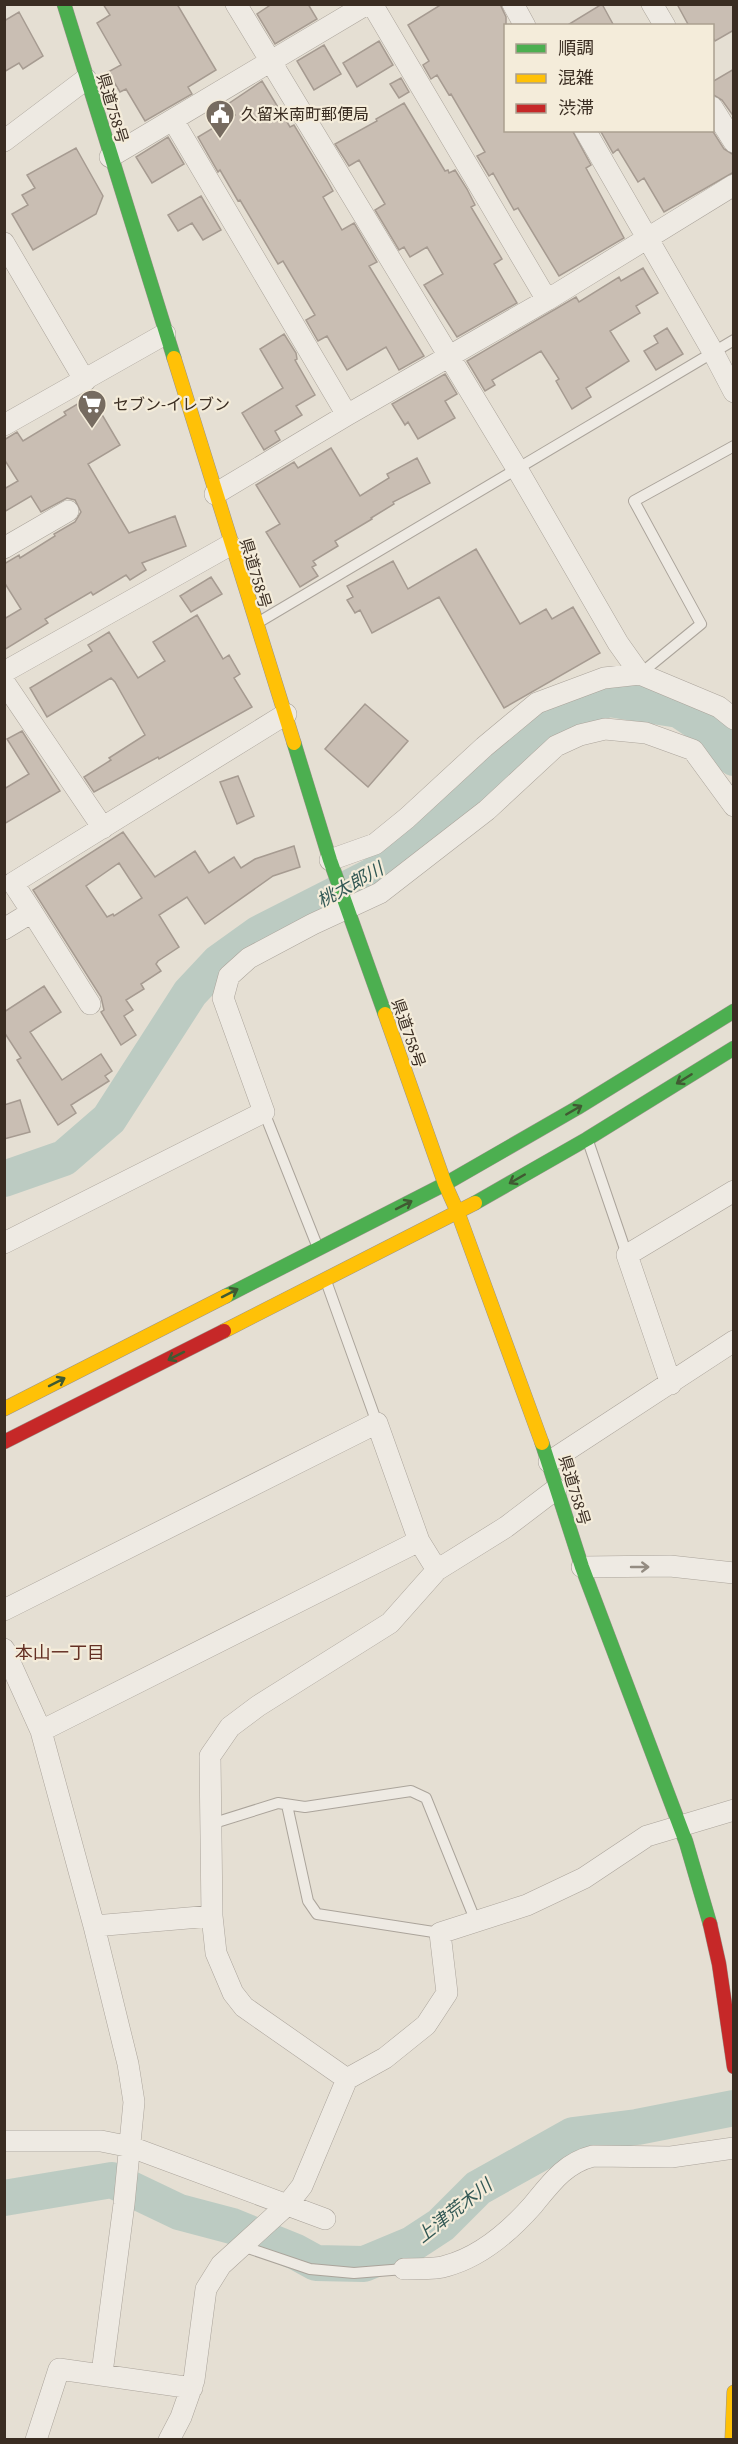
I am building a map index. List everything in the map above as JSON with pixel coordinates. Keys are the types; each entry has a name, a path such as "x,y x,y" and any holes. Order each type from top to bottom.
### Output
{"main road":[{"name":"県道758号","path":"64,4 230,545 286,714 330,860 444,1184 458,1213 549,1462 582,1567 680,1826 703,1895 725,1998 734,2067"},
{"path":"4,1409 444,1184 577,1108 734,1011"},
{"path":"4,1442 458,1213 588,1139 734,1048"},
{"path":"732,2439 734,2392"}],"street":[{"path":"236,4 270,64 516,467 618,643 640,674"},
{"path":"110,157 270,64 367,4"},
{"path":"372,4 547,300"},
{"path":"513,4 524,24"},
{"path":"652,4 664,24"},
{"path":"4,141 86,79"},
{"path":"714,110 734,142"},
{"path":"173,120 347,415"},
{"path":"586,132 734,392"},
{"path":"215,494 547,300 734,185"},
{"path":"4,243 85,381"},
{"path":"4,425 165,334"},
{"path":"4,548 68,510"},
{"path":"4,672 230,545"},
{"path":"330,860 375,844 537,703 604,678 640,674 719,707 734,719"},
{"path":"4,682 103,828"},
{"path":"90,1004 13,883 286,714"},
{"path":"4,1243 264,1112 223,998 229,976 249,958 313,924 348,910 380,893 487,810 556,746 580,735 605,729 646,733 693,750 734,806"},
{"path":"4,929 32,912"},
{"path":"671,1384 627,1255 734,1191"},
{"path":"549,1462 734,1341"},
{"path":"4,1610 377,1423 419,1541 437,1570"},
{"path":"347,2079 244,2007 233,1993 216,1953 212,1916 210,1756 230,1727 258,1706 390,1623 437,1570 506,1527 556,1489"},
{"path":"41,1731 419,1541"},
{"path":"582,1567 670,1566 734,1573"},
{"path":"4,1649 41,1731 94,1926 128,2064 134,2102 130,2155 102,2373"},
{"path":"169,2439 181,2417 192,2388 206,2289 221,2265 284,2208 302,2186 347,2079 385,2058 426,2025 447,1993 440,1933 527,1905 584,1878 647,1836 734,1810"},
{"path":"94,1926 212,1916"},
{"path":"4,2141 36,2139 101,2141 130,2155 284,2208 325,2219"},
{"path":"404,2269 445,2267 482,2251 530,2208 562,2170 581,2159 593,2156 671,2157 734,2148"},
{"path":"36,2439 59,2369 102,2373 192,2388"}],"lane":[{"path":"255,624 516,467 734,340"},
{"path":"640,674 701,624 634,501 734,446"},
{"path":"264,1112 318,1248"},
{"path":"588,1139 627,1255"},
{"path":"326,1281 377,1423"},
{"path":"211,1824 278,1803 304,1808 411,1791 426,1798 476,1922"},
{"path":"287,1805 308,1901 317,1914 440,1933"},
{"path":"245,2244 310,2269 354,2273 404,2269"}],"building":[{"path":"103,4 177,4 216,70 188,87 192,94 145,121 126,89 120,92 108,72 121,65 97,23 110,15"},
{"path":"272,4 308,4 317,19 275,44 257,14"},
{"path":"442,4 500,4 506,17 506,24 504,24 504,132 573,132 591,165 586,168 624,238 559,276 518,208 514,210 493,173 489,176 477,156 485,152 451,94 449,95 437,75 431,79 423,65 429,61 408,25"},
{"path":"602,4 613,24 569,24"},
{"path":"677,4 734,4 734,30 715,41 714,24 688,24"},
{"path":"19,12 43,56 23,69 19,63 4,72 4,21"},
{"path":"379,41 393,65 357,87 343,63"},
{"path":"324,45 341,74 314,90 297,61"},
{"path":"734,69 734,117 722,100 714,95 714,81"},
{"path":"401,78 409,92 399,98 390,84"},
{"path":"262,81 290,127 294,125 333,191 323,197 342,230 354,223 377,262 369,266 424,356 399,370 386,347 347,370 327,336 318,341 306,320 315,315 283,261 278,264 240,200 238,201 220,170 218,172 198,137 235,115 228,104"},
{"path":"404,103 445,171 448,170 449,173 455,170 467,189 475,205 471,207 502,259 494,264 517,303 457,337 424,285 443,274 427,247 410,257 404,247 399,250 375,210 385,204 359,160 349,166 335,144"},
{"path":"601,132 713,132 724,149 734,155 734,172 664,212 644,178 638,182 618,149 613,153"},
{"path":"168,137 184,164 152,183 136,157"},
{"path":"76,148 103,196 96,214 33,250 12,214 28,205 22,195 35,188 27,175"},
{"path":"201,196 221,230 203,240 192,223 178,231 168,215"},
{"path":"643,268 658,293 636,306 640,313 610,331 629,361 586,388 591,397 572,409 556,381 559,379 541,351 492,380 495,385 485,391 467,361 576,297 579,302 619,277 621,281"},
{"path":"667,328 683,354 656,370 644,351 658,343 654,336"},
{"path":"284,334 296,353 297,359 295,360 315,395 296,406 302,415 275,431 280,440 264,450 242,413 283,388 260,349"},
{"path":"445,374 457,394 445,401 455,418 418,439 408,422 405,425 392,404"},
{"path":"91,396 120,445 88,464 129,533 175,516 186,546 142,563 146,570 130,580 126,575 93,595 91,592 45,619 48,623 4,650 4,619 21,609 4,582 4,564 19,555 20,558 55,536 54,534 75,522 81,512 75,500 67,498 41,512 31,496 4,512 4,489 18,481 4,459 4,440 17,432 23,441 66,415 64,412"},
{"path":"331,448 360,496 389,478 387,474 417,458 430,483 393,502 394,504 372,519 335,541 338,546 313,561 316,565 312,567 318,576 300,587 266,532 280,524 256,485 294,462 298,468"},
{"path":"476,549 520,624 546,609 552,619 573,607 600,653 504,708 439,597 372,633 360,610 355,613 347,600 353,597 347,586 393,561 408,589"},
{"path":"211,577 222,594 191,612 180,596"},
{"path":"197,615 223,659 229,655 240,674 234,678 252,707 94,792 84,777 145,735 115,682 111,678 47,717 30,688 92,651 88,645 109,632 138,678 165,661 153,642"},
{"path":"365,704 408,741 368,787 325,749"},
{"path":"22,731 60,791 4,824 4,789 29,774 7,739"},
{"path":"238,776 254,816 237,824 220,782"},
{"path":"123,832 155,877 195,851 209,873 234,857 241,868 255,859 294,846 300,867 273,876 205,924 187,897 159,915 179,947 158,961 156,964 161,971 141,984 144,989 126,1000 133,1010 124,1016 136,1035 121,1045 101,1012 104,1010 101,997 33,890","holes":["119,863 142,898 114,916 113,914 107,917 86,886"]},
{"path":"44,986 61,1012 30,1032 62,1080 101,1054 112,1071 105,1076 109,1081 71,1105 76,1113 58,1125 17,1060 21,1058 4,1032 4,1012"},
{"path":"20,1100 30,1132 4,1139 4,1105"}],"waterway":[{"name":"桃太郎川","path":"4,1179 64,1158 109,1119 190,993 219,962 258,934 372,876 411,848 472,792 534,730 558,715 609,699 679,710 709,730 734,758"},
{"name":"上津荒木川","path":"4,2198 112,2180 179,2212 232,2226 296,2252 316,2263 364,2264 412,2244 441,2225 478,2188 573,2135 637,2127 734,2108"}],"traffic: fast":[{"path":"64,4 174,358"},
{"path":"294,743 330,860 385,1014"},
{"path":"226,1296 445,1184 577,1108 734,1011"},
{"path":"475,1203 587,1139 734,1048"},
{"path":"542,1443 582,1567 686,1842 710,1924"}],"traffic: slow":[{"path":"174,358 294,743"},
{"path":"385,1014 445,1184 458,1213 542,1443"},
{"path":"224,1331 475,1203"},
{"path":"4,1409 226,1296"},
{"path":"732,2440 734,2392"}],"traffic: jam":[{"path":"4,1442 224,1331"},
{"path":"710,1924 719,1964 734,2067"}],"place":[{"name":"久留米南町郵便局","path":"220,140"},
{"name":"セブン-イレブン","path":"92,430"}],"district":[{"name":"本山一丁目","path":"60,1653"}]}
